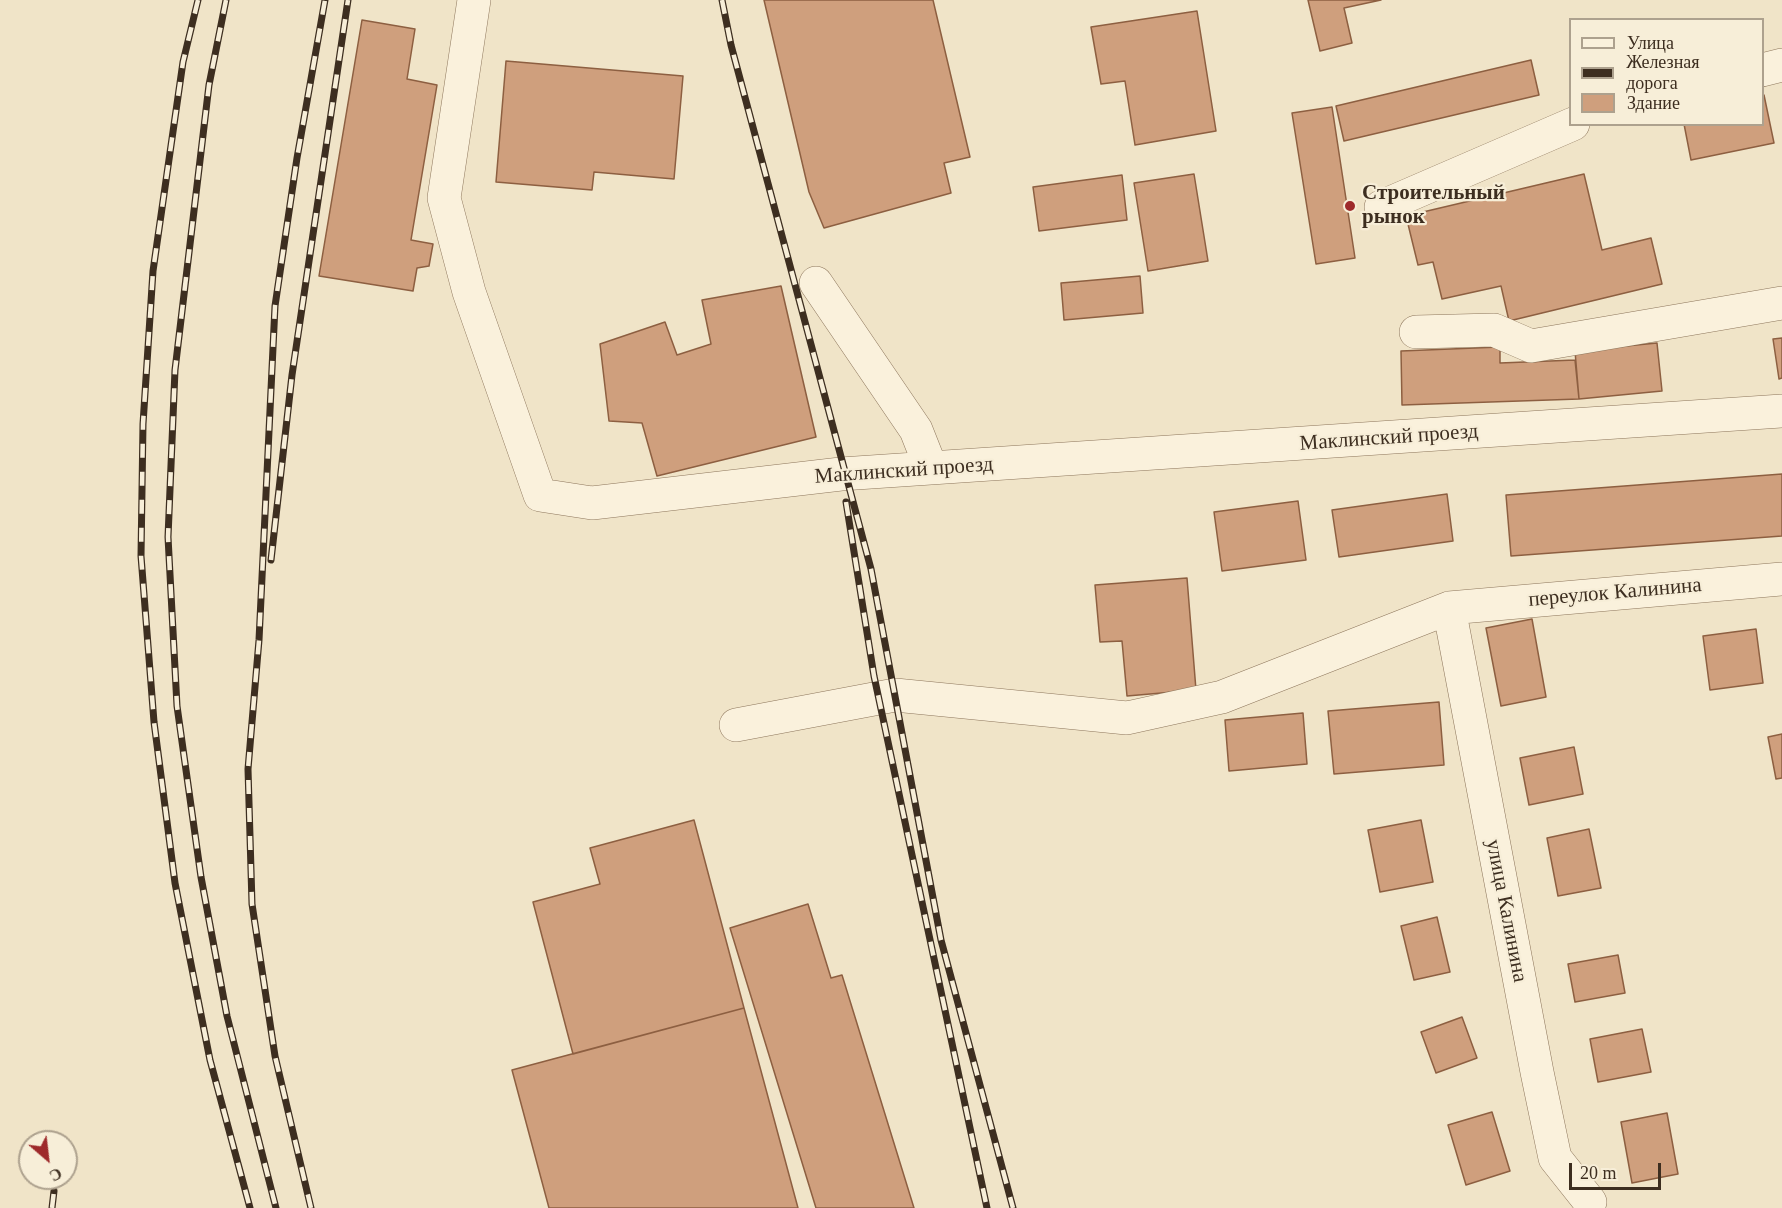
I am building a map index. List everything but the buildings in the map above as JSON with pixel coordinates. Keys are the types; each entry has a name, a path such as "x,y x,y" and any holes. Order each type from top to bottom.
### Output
{"street":[{"name":"Маклинский проезд","path":"474,0 444,198 469,292 540,495 592,503 841,474 1782,411"},
{"path":"1764,70 1782,65"},
{"path":"1381,207 1569,126"},
{"path":"816,283 916,430 931,468"},
{"path":"1416,332 1494,330 1531,346 1782,303"},
{"name":"переулок Калинина","path":"736,725 895,695 1127,718 1222,697 1449,608 1782,579"},
{"name":"улица Калинина","path":"1449,608 1555,1158 1590,1202"}],"railway":[{"path":"198,0 183,62 153,271 143,424 141,556 154,722 175,883 210,1060 250,1208"},
{"path":"226,0 209,85 175,370 168,537 177,706 201,877 227,1016 276,1208"},
{"path":"311,1208 275,1056 252,904 248,769 259,640 275,306 297,158 325,0"},
{"path":"271,560 292,375 348,0"},
{"path":"722,0 731,45 871,569 941,940 1013,1208"},
{"path":"846,502 874,676 987,1208"},
{"path":"52,1208 54,1191"}],"place":[{"name":"Строительный рынок","path":"1350,206"}]}
